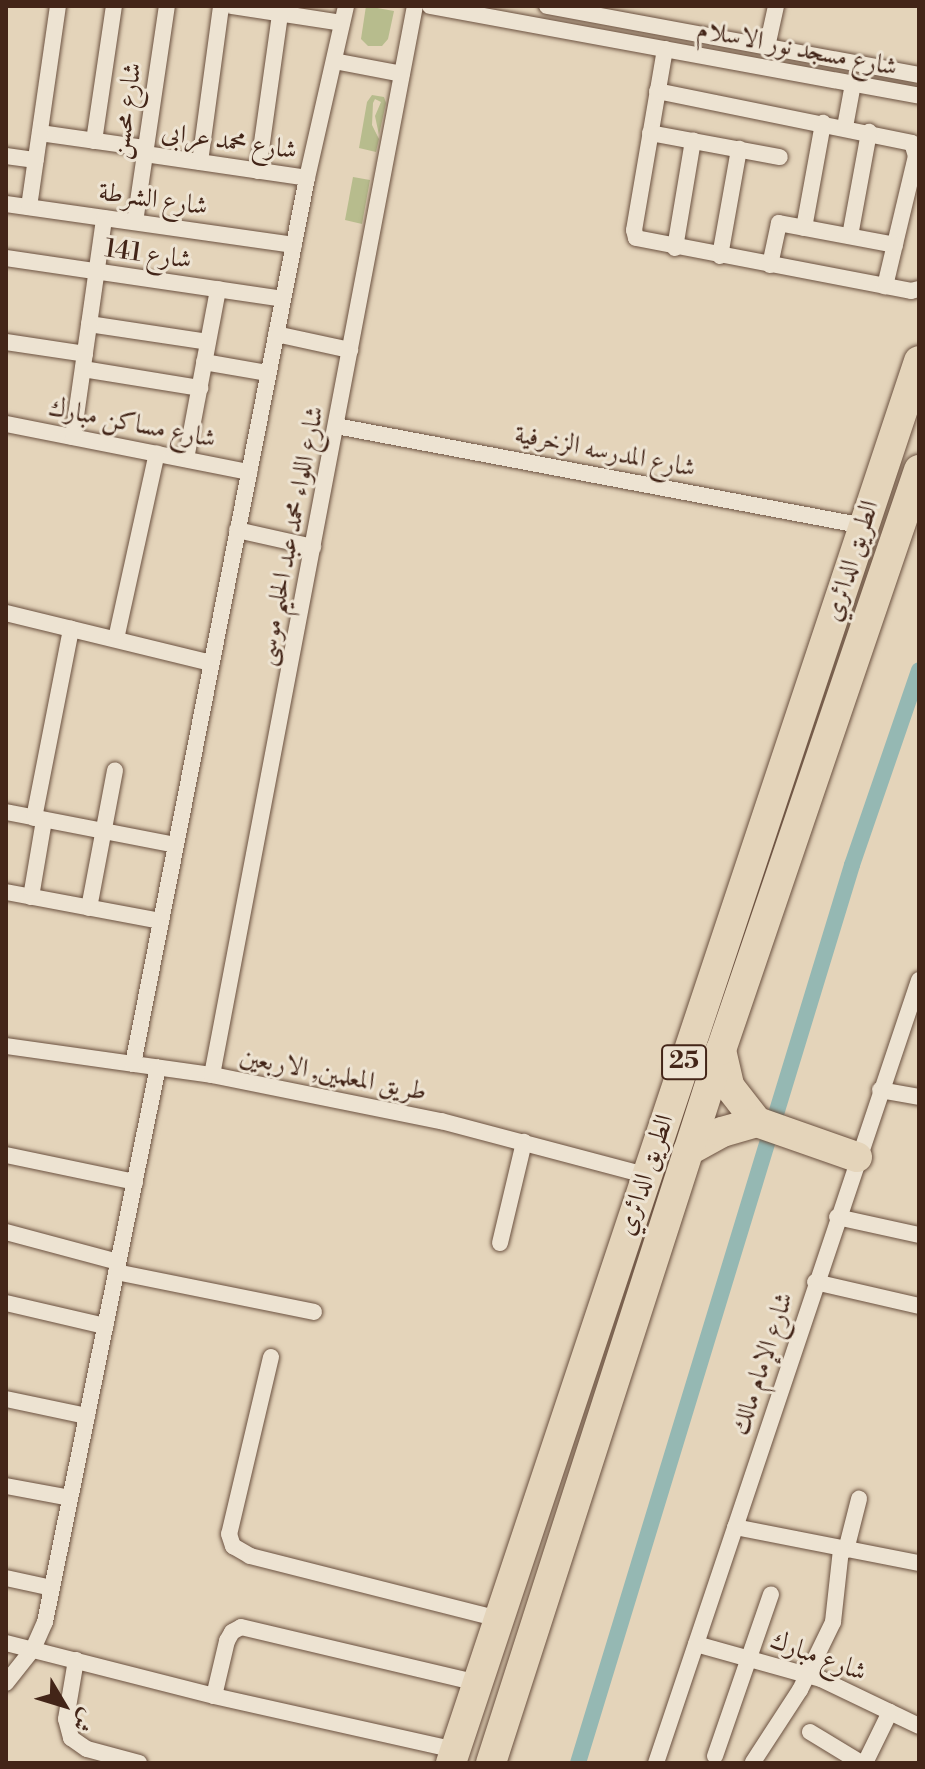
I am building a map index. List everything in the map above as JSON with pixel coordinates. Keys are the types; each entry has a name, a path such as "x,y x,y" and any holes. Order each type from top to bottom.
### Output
{"highway":[{"name":"الطريق الدائري","path":"454,1756 888,453 916,383"},
{"path":"888,453 901,445 919,453"},
{"name":"الطريق الدائري","path":"491,1763 721,1050 919,470"},
{"path":"721,1050 729,1086 757,1122 857,1157"},
{"path":"688,1151 722,1132 757,1122"}],"street":[{"path":"29,207 58,6"},
{"path":"94,141 114,6"},
{"name":"شارع محسن","path":"135,222 167,6"},
{"path":"200,162 221,6"},
{"path":"232,6 342,23"},
{"name":"شارع اللواء محمد عبد الحليم موسى","path":"133,1064 307,178 346,6"},
{"name":"شارع اللواء محمد عبد الحليم موسى","path":"212,1075 415,6"},
{"name":"شارع مسجد نور الاسلام","path":"430,6 919,96"},
{"name":"شارع مسجد نور الاسلام","path":"547,6 605,11 767,47 919,75"},
{"path":"767,47 776,6"},
{"path":"258,171 280,14"},
{"path":"665,49 634,234 639,241 885,286 919,289"},
{"path":"334,61 402,74"},
{"path":"845,127 853,84"},
{"path":"657,91 908,140 916,152 885,286"},
{"path":"804,228 823,123"},
{"path":"850,236 869,132"},
{"name":"شارع محمد عرابى","path":"40,133 307,178"},
{"path":"650,133 780,157"},
{"path":"675,248 693,141"},
{"path":"720,256 739,149"},
{"path":"6,156 36,160"},
{"name":"شارع الشرطة","path":"6,204 294,245"},
{"path":"73,437 104,218"},
{"path":"770,265 777,225 895,245"},
{"name":"شارع 141","path":"6,258 283,299"},
{"path":"186,459 218,289"},
{"path":"89,324 208,342"},
{"path":"276,334 350,350"},
{"path":"6,342 200,388"},
{"path":"204,362 268,373"},
{"name":"شارع مساكن مبارك","path":"6,424 249,472"},
{"name":"شارع المدرسه الزخرفية","path":"336,426 864,526"},
{"path":"116,639 157,453"},
{"path":"237,530 313,547"},
{"path":"6,613 211,663"},
{"path":"31,897 39,819 71,629"},
{"path":"89,908 115,770"},
{"path":"6,812 176,845"},
{"path":"6,892 161,921"},
{"name":"شارع الإمام مالك","path":"656,1763 815,1282 919,980"},
{"name":"طريق المعلمين, الاربعين","path":"6,1046 212,1075 441,1121 646,1175"},
{"path":"6,1683 33,1649 42,1631 158,1067"},
{"path":"880,1090 919,1097"},
{"path":"500,1243 524,1142"},
{"path":"6,1155 135,1182"},
{"path":"837,1217 919,1235"},
{"path":"6,1232 117,1267 314,1312"},
{"path":"815,1282 919,1306"},
{"path":"6,1303 105,1326"},
{"path":"271,1357 229,1534 233,1546 250,1556 499,1619"},
{"path":"6,1399 87,1416"},
{"path":"6,1486 70,1498"},
{"path":"753,1762 807,1674 833,1622 843,1550 859,1499"},
{"path":"735,1527 919,1563"},
{"path":"6,1578 52,1588"},
{"path":"715,1756 771,1594"},
{"path":"214,1696 227,1641 232,1632 241,1627 478,1683"},
{"path":"6,1643 454,1756"},
{"name":"شارع مبارك","path":"696,1644 807,1674 919,1726"},
{"path":"76,1660 66,1719 71,1738 87,1749 139,1763"},
{"path":"810,1732 863,1763 890,1712"}],"green space":[{"path":"366,6 394,11 388,39 382,46 368,46 361,39"},
{"path":"372,95 384,97 386,103 379,135 375,116 381,102 375,99 373,103 372,125 379,139 376,152 359,148 367,102"},
{"path":"353,177 370,180 362,224 345,220"}],"waterway":[{"path":"578,1763 852,865 919,670"}]}
